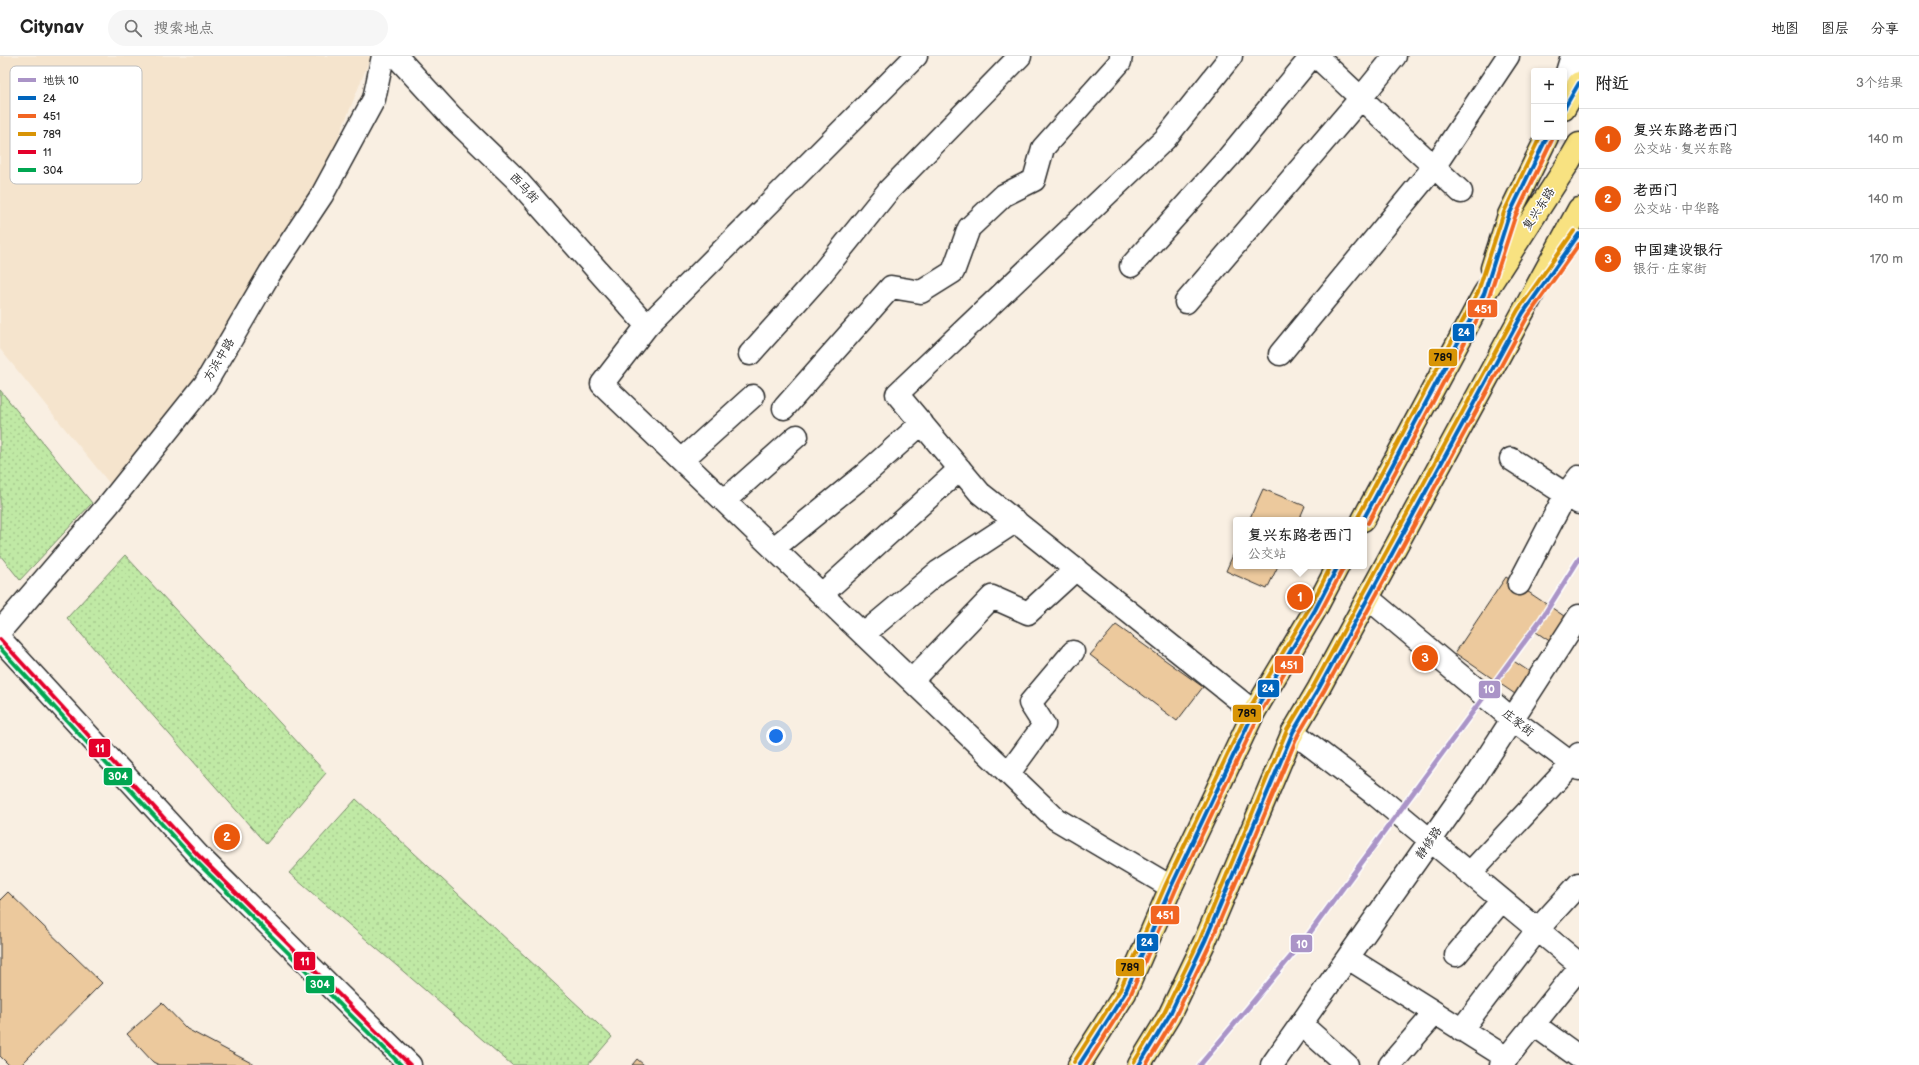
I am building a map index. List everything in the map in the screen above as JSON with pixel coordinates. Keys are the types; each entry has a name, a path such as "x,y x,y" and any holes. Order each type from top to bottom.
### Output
{"main road":[{"path":"1567,104 1579,83"},
{"name":"复兴东路","path":"1484,294 1509,216 1546,140"},
{"name":"复兴东路","path":"1364,517 1484,294 1568,165 1579,144"},
{"path":"1139,1065 1169,1016 1205,941 1293,732 1319,688 1579,210"},
{"path":"1523,312 1579,234"},
{"path":"1079,1065 1125,993 1171,887 1254,712 1315,610 1336,569"}],"street":[{"name":"方浜中路","path":"0,631 110,504 205,384 270,273 322,195 337,168 374,99 383,56"},
{"name":"西马街","path":"396,56 450,116 516,179 647,326"},
{"path":"916,56 647,326 602,384 1056,819 1171,887"},
{"path":"750,354 818,278 889,190 1020,56"},
{"path":"784,408 891,287 921,292 953,272 969,228 1004,195 1034,180 1043,148 1120,62 1121,56"},
{"path":"1231,56 1165,139 897,394 980,493 1254,712"},
{"path":"1130,266 1228,158 1312,56"},
{"path":"1316,56 1461,192"},
{"path":"1186,302 1361,98 1395,56"},
{"path":"1280,354 1434,166 1508,56"},
{"path":"1567,72 1572,56"},
{"path":"682,460 753,396"},
{"path":"774,548 864,475 922,424"},
{"path":"724,501 797,436"},
{"path":"1511,459 1572,498"},
{"path":"822,594 960,469"},
{"path":"1519,584 1572,498 1579,477"},
{"path":"864,634 938,572 1016,521"},
{"path":"912,680 992,597 1028,613 1076,569"},
{"name":"庄家街","path":"1368,598 1512,720 1577,763"},
{"name":"静修路","path":"1272,1065 1473,780 1579,616"},
{"path":"0,639 198,855 410,1065"},
{"path":"1009,774 1044,725 1030,703 1073,652"},
{"path":"1293,732 1378,796 1579,964"},
{"path":"1470,873 1577,763"},
{"path":"1461,1030 1538,929 1579,884"},
{"path":"1456,955 1502,900"},
{"path":"1348,958 1461,1030 1504,1062 1579,968"},
{"path":"1390,1065 1435,1013"},
{"path":"1301,1024 1347,1065"},
{"path":"1533,1024 1575,1056"}],"shaded area":[{"path":"0,56 371,56 324,174 173,411 110,484 0,349"}],"green space":[{"path":"0,390 92,503 20,580 0,555"},
{"path":"125,555 326,773 266,844 67,618"},
{"path":"356,799 612,1037 588,1065 512,1065 289,873"}],"building":[{"path":"1263,489 1305,506 1300,517 1250,517"},
{"path":"1233,555 1233,569 1277,569 1267,589 1226,571"},
{"path":"1506,577 1567,618 1551,642 1533,630 1512,660 1530,672 1515,694 1455,653"},
{"path":"1116,625 1203,687 1177,721 1090,655"},
{"path":"8,892 102,983 21,1065 9,1065 0,1056 0,900"},
{"path":"162,1003 187,1029 255,1065 159,1065 153,1062 127,1034"},
{"path":"637,1059 644,1065 632,1065"}],"metro line":[{"name":"10","path":"1200,1065 1303,942 1542,618 1579,559"}],"transit line":[{"name":"24","path":"1567,104 1579,83"},
{"name":"789","path":"1358,517 1478,292 1504,212 1539,140"},
{"name":"24","path":"1365,517 1484,294 1509,215 1546,140"},
{"name":"451","path":"1368,523 1489,297 1515,217 1552,140"},
{"name":"789","path":"1134,1062 1164,1013 1200,939 1287,730 1314,685 1518,310 1574,231"},
{"name":"24","path":"1139,1065 1169,1016 1205,941 1293,732 1319,688 1523,313 1579,234"},
{"name":"451","path":"1146,1065 1174,1019 1210,944 1298,735 1324,691 1528,316 1579,244"},
{"name":"789","path":"1074,1062 1120,990 1166,884 1249,709 1310,607 1329,569"},
{"name":"24","path":"1079,1065 1125,993 1171,887 1254,712 1315,610 1336,569"},
{"name":"451","path":"1086,1065 1130,996 1176,889 1259,715 1320,613 1343,569"},
{"name":"11","path":"0,639 198,855 410,1065"},
{"name":"304","path":"0,648 194,859 401,1065"}],"place":[{"name":"复兴东路老西门","path":"1300,597"},
{"name":"中国建设银行","path":"1425,658"},
{"name":"老西门","path":"227,837"}]}
